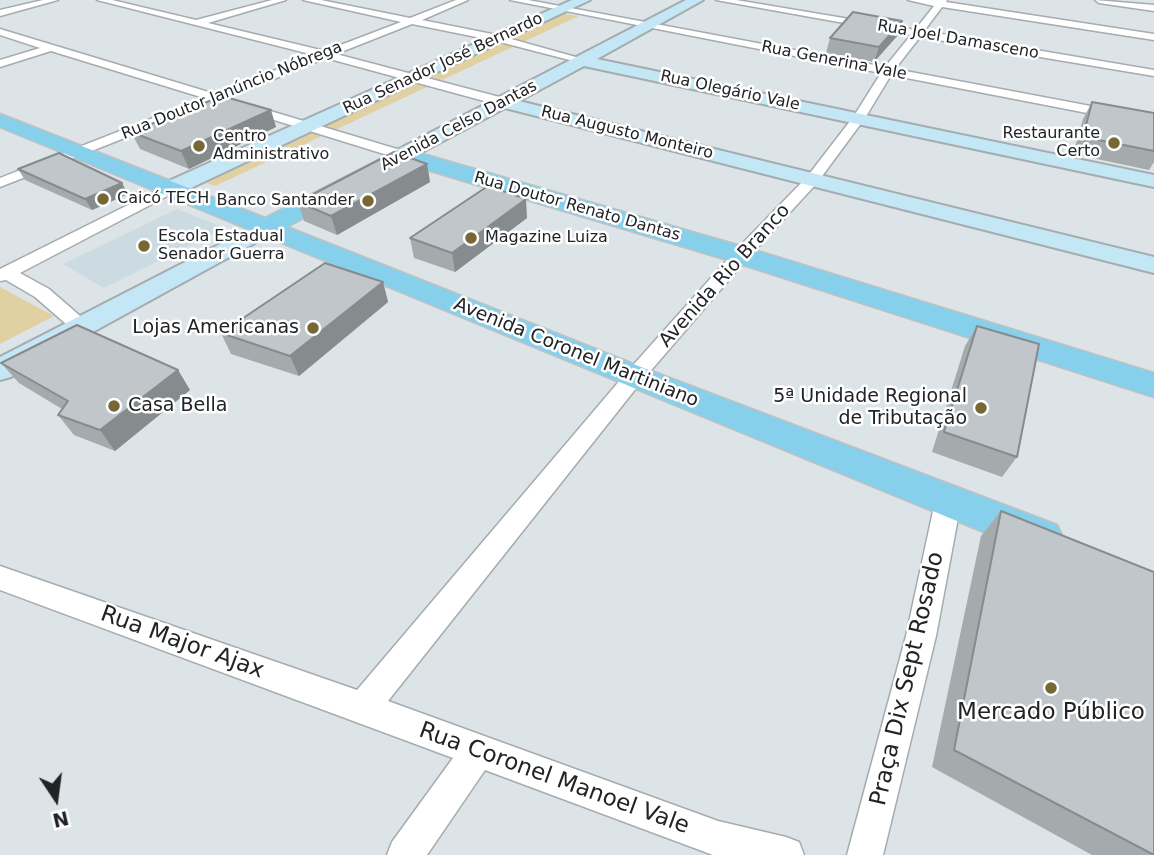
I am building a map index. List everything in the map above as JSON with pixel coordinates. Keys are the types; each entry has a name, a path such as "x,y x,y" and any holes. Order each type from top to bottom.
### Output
{"main road":[{"name":"Avenida Celso Dantas","path":"0,370 696,0"},
{"name":"Rua Senador José Bernardo","path":"170,189 497,38 581,6"},
{"name":"Rua Olegário Vale","path":"585,61 1154,181"},
{"name":"Rua Augusto Monteiro","path":"503,102 1154,265"},
{"name":"Avenida Coronel Martiniano","path":"0,120 634,377 1073,550"},
{"name":"Rua Doutor Renato Dantas","path":"402,155 741,255 1154,385"}],"street":[{"path":"0,13 54,0"},
{"name":"Rua Augusto Monteiro","path":"101,0 417,76 503,102"},
{"path":"197,24 282,0"},
{"name":"Rua Olegário Vale","path":"307,0 497,38 585,61"},
{"name":"Rua Doutor Janúncio Nóbrega","path":"0,183 464,0"},
{"name":"Rua Generina Vale","path":"514,0 581,6 649,25 1154,122"},
{"name":"Rua Joel Damasceno","path":"720,0 1154,74"},
{"path":"912,0 942,2 1154,37"},
{"path":"1099,0 1154,8"},
{"name":"Avenida Rio Branco","path":"363,708 634,377 741,255 812,180 859,118 888,71 942,2"},
{"name":"Rua Doutor Renato Dantas","path":"0,32 402,155"},
{"path":"0,64 50,48"},
{"name":"Rua Senador José Bernardo","path":"4,274 170,189"},
{"path":"4,274 42,293 80,326"},
{"name":"Praça Dix Sept Rosado","path":"865,855 921,636 948,502"},
{"name":"Rua Major Ajax","path":"0,578 363,708"},
{"name":"Rua Coronel Manoel Vale","path":"363,708 718,839 786,855"},
{"path":"405,855 477,752"}],"shaded area":[{"path":"558,13 579,16 215,186 196,179"},
{"name":"Escola Estadual Senador Guerra","path":"177,209 225,228 104,288 63,264"},
{"path":"0,287 54,316 0,344"}],"building":[{"path":"853,12 902,21 879,47 830,38"},
{"path":"222,96 271,110 181,151 131,132"},
{"path":"1092,102 1154,113 1154,151 1083,137"},
{"path":"394,152 427,164 331,216 298,202"},
{"path":"59,153 122,183 85,199 18,169"},
{"path":"488,186 526,199 452,253 410,238"},
{"path":"325,263 383,282 290,356 221,333"},
{"name":"Casa Bella","path":"77,325 178,370 100,430 58,415 68,401 1,363"},
{"name":"5ª Unidade Regional de Tributação","path":"977,326 1039,344 1017,457 944,432"},
{"name":"Mercado Público","path":"1001,511 1154,572 1154,855 954,750"}],"place":[{"name":"Restaurante Certo","path":"1114,143"},
{"name":"Centro Administrativo","path":"199,146"},
{"name":"Caicó TECH","path":"103,199"},
{"name":"Banco Santander","path":"368,201"},
{"name":"Magazine Luiza","path":"471,238"},
{"name":"Escola Estadual Senador Guerra","path":"144,246"},
{"name":"Lojas Americanas","path":"313,328"},
{"name":"Casa Bella","path":"114,406"},
{"name":"5ª Unidade Regional de Tributação","path":"981,408"},
{"name":"Mercado Público","path":"1051,688"}]}
